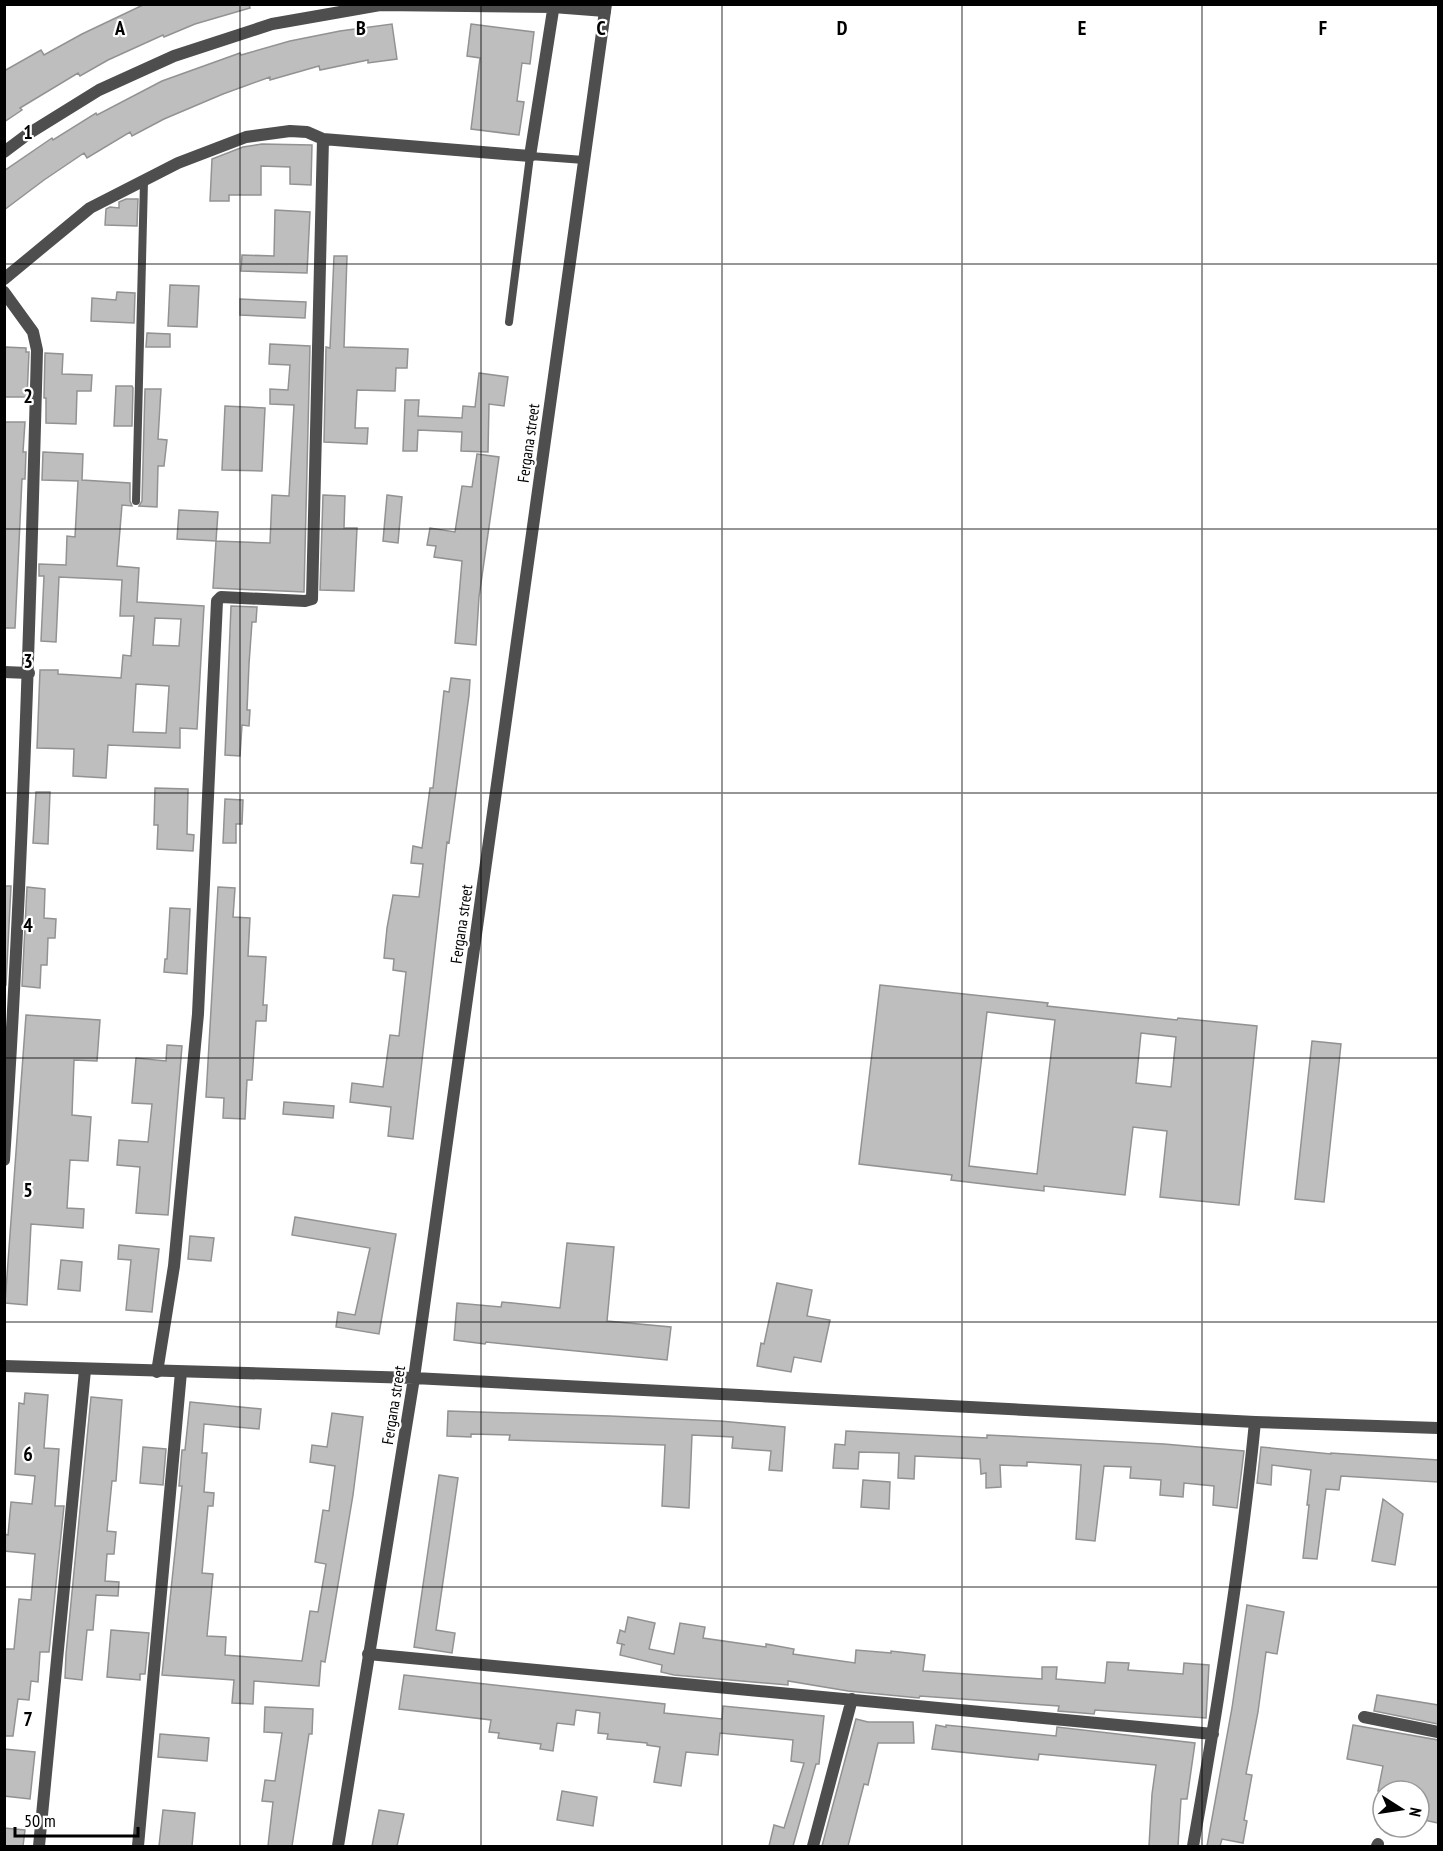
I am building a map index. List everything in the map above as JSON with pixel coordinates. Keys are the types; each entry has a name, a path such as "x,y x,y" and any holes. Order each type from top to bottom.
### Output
{"street":[{"path":"4,152 28,134 99,90 174,56 272,24 380,5 605,8"},
{"path":"4,279 90,208 178,163 246,137 290,131 307,132 323,139 530,156 554,6"},
{"name":"Fergana street","path":"338,1846 414,1378 605,8"},
{"path":"157,1372 174,1266 198,1014 217,601 221,597 312,599 323,139"},
{"path":"4,292 33,332 37,350 29,673 14,1006 4,1160"},
{"path":"4,672 29,673"},
{"path":"4,1366 414,1378 1255,1422 1438,1428"},
{"path":"39,1846 85,1370"},
{"path":"138,1846 181,1372"},
{"path":"1193,1846 1213,1734 1245,1517 1255,1422"},
{"path":"368,1654 1213,1734"},
{"path":"813,1846 852,1699"},
{"path":"1364,1717 1438,1732"}],"lane":[{"path":"509,322 530,156 584,160"},
{"path":"136,501 144,181"}],"building":[{"path":"145,4 249,4 250,8 195,24 164,37 163,35 108,60 80,76 78,73 20,108 22,110 4,122 4,71 41,50 44,55"},
{"path":"392,24 397,59 368,63 368,60 320,70 319,66 270,80 270,77 223,94 164,119 132,136 130,132 87,158 84,153 4,210 4,171 52,138 53,140 96,113 97,115 162,81 240,53 241,55 290,41 340,31"},
{"path":"471,24 534,32 530,64 522,63 517,101 524,102 519,135 471,129 480,58 467,56"},
{"path":"262,144 312,145 311,185 290,184 290,167 261,166 261,195 229,195 229,201 210,201 212,159 243,147"},
{"path":"126,199 138,199 137,226 105,225 106,209 119,208 119,202"},
{"path":"275,210 310,212 307,273 241,271 242,255 274,256"},
{"path":"334,256 347,256 344,347 408,349 407,368 396,368 395,391 357,390 355,428 368,428 367,444 324,442 326,347 330,348"},
{"path":"170,285 199,286 197,327 168,326"},
{"path":"117,292 135,293 134,323 91,321 92,298 116,300"},
{"path":"240,299 306,302 305,318 240,315"},
{"path":"147,333 170,334 170,347 146,347"},
{"path":"270,344 310,346 304,592 213,588 216,541 270,543 272,495 289,496 294,405 270,404 270,389 288,390 290,365 269,364"},
{"path":"4,347 26,348 26,352 29,352 27,397 4,397"},
{"path":"45,353 63,354 62,374 92,375 91,391 77,391 76,424 46,423"},
{"path":"479,373 508,377 504,406 489,404 488,452 461,451 462,432 418,430 417,451 403,451 405,400 419,400 418,416 462,418 463,406 475,407"},
{"path":"116,386 132,386 133,388 132,426 114,426"},
{"path":"145,389 161,389 158,439 167,440 164,466 158,466 157,507 139,506 142,501"},
{"path":"225,406 265,408 262,471 222,470"},
{"path":"4,422 25,422 23,452 26,452 25,479 22,479 15,628 4,628"},
{"path":"43,452 83,454 82,480 130,483 132,506 122,505 117,566 139,568 137,602 204,606 197,729 180,728 180,748 108,745 106,778 73,776 74,749 37,748 40,670 58,670 58,674 121,678 123,655 131,656 134,616 120,616 122,580 59,577 56,642 41,641 44,576 39,576 39,564 66,565 67,536 75,537 78,481 42,480","holes":["155,618 181,619 179,646 153,645","136,684 169,686 166,733 133,732"]},
{"path":"477,454 499,457 479,597 476,645 455,643 462,561 434,557 436,546 427,545 430,528 455,532 462,486 472,487"},
{"path":"323,495 345,496 344,528 357,528 354,591 320,590"},
{"path":"387,495 402,497 398,543 383,541"},
{"path":"179,510 218,512 216,541 177,539"},
{"path":"231,606 257,607 256,622 252,622 249,664 247,710 250,710 249,726 242,725 240,756 225,755"},
{"path":"451,678 470,680 469,695 449,843 447,842 413,1139 388,1136 391,1107 350,1102 352,1083 383,1087 390,1035 399,1036 406,972 393,970 394,959 384,958 387,928 393,895 419,897 423,864 411,863 413,846 422,848 430,788 433,788 444,691 449,692"},
{"path":"155,788 188,789 187,834 194,835 193,851 157,849 158,825 154,825"},
{"path":"36,792 50,792 48,844 33,843"},
{"path":"225,799 243,800 242,824 236,824 236,843 223,843"},
{"path":"4,886 11,886 6,985 4,985"},
{"path":"27,887 45,889 44,918 56,919 55,938 48,938 47,965 41,965 40,988 22,986"},
{"path":"218,887 235,888 233,917 250,918 248,956 266,957 263,1005 267,1005 266,1021 256,1021 252,1080 247,1080 245,1119 223,1118 224,1098 206,1097"},
{"path":"170,908 190,909 187,974 164,972"},
{"path":"880,985 1048,1003 1047,1006 1257,1026 1239,1205 1160,1197 1167,1131 1133,1127 1125,1195 1044,1186 1044,1191 951,1180 952,1175 859,1164","holes":["987,1012 1055,1020 1037,1174 969,1166","1141,1033 1176,1037 1171,1087 1136,1083"]},
{"path":"26,1015 100,1020 97,1061 74,1060 72,1115 91,1117 88,1161 70,1160 67,1208 84,1209 83,1228 31,1224 27,1305 5,1303"},
{"path":"1312,1041 1341,1044 1324,1202 1295,1199"},
{"path":"167,1045 182,1046 168,1215 136,1213 140,1167 117,1165 119,1140 148,1142 152,1104 132,1103 136,1058 166,1061"},
{"path":"284,1102 334,1106 333,1118 283,1114"},
{"path":"295,1217 396,1234 379,1334 336,1327 338,1312 355,1315 370,1248 292,1235"},
{"path":"190,1236 214,1238 211,1261 188,1259"},
{"path":"567,1243 614,1247 607,1321 671,1327 667,1360 454,1340 457,1303 501,1307 502,1302 560,1308"},
{"path":"119,1245 159,1249 152,1312 126,1310 131,1260 118,1259"},
{"path":"61,1260 82,1262 80,1291 58,1289"},
{"path":"777,1283 812,1290 807,1316 830,1320 821,1362 794,1357 791,1372 757,1366"},
{"path":"25,1393 48,1395 44,1448 59,1449 55,1506 64,1506 49,1652 40,1652 38,1682 31,1681 29,1700 18,1699 13,1736 4,1736 4,1649 14,1649 19,1599 31,1600 35,1554 4,1551 4,1534 8,1535 11,1502 32,1504 35,1476 15,1474 19,1403 24,1404"},
{"path":"91,1397 122,1400 116,1481 112,1481 107,1531 116,1532 114,1554 107,1554 105,1581 119,1582 118,1596 96,1595 93,1630 87,1630 82,1680 65,1678"},
{"path":"190,1402 261,1409 259,1429 204,1424 202,1453 207,1453 204,1492 214,1493 213,1506 208,1506 202,1573 213,1574 207,1636 226,1637 225,1655 302,1661 310,1611 318,1612 326,1564 315,1562 323,1510 329,1511 335,1466 310,1462 312,1445 327,1447 332,1413 363,1417 353,1495 325,1662 321,1661 319,1686 254,1681 253,1704 232,1703 234,1680 162,1675 182,1486 179,1486 182,1450 185,1450"},
{"path":"448,1411 720,1421 785,1427 782,1471 769,1470 771,1451 732,1448 733,1437 692,1435 689,1508 662,1506 665,1445 509,1440 510,1435 447,1436"},
{"path":"846,1431 987,1438 987,1435 1164,1444 1244,1451 1237,1508 1213,1505 1214,1486 1184,1483 1183,1497 1160,1495 1161,1480 1130,1478 1131,1467 1104,1466 1095,1541 1076,1539 1081,1465 1027,1462 1027,1466 1000,1465 1001,1487 986,1488 986,1473 981,1474 980,1459 915,1456 914,1479 898,1478 899,1453 859,1452 858,1469 833,1468 835,1444 845,1445"},
{"path":"143,1447 166,1449 163,1485 140,1483"},
{"path":"1261,1447 1331,1454 1438,1460 1438,1482 1341,1476 1339,1490 1326,1489 1317,1559 1303,1558 1311,1470 1272,1465 1271,1485 1257,1483"},
{"path":"439,1475 458,1478 436,1630 455,1633 452,1653 414,1647"},
{"path":"863,1480 890,1482 889,1509 861,1507"},
{"path":"1383,1499 1403,1514 1395,1565 1372,1561"},
{"path":"1247,1605 1284,1612 1277,1654 1266,1652 1258,1712 1246,1774 1252,1775 1244,1820 1247,1821 1243,1843 1222,1839 1220,1846 1207,1846 1232,1708"},
{"path":"628,1617 655,1623 649,1649 674,1654 680,1623 705,1627 703,1638 766,1647 766,1644 794,1649 793,1654 855,1663 856,1650 925,1655 923,1671 1042,1679 1042,1667 1057,1667 1056,1679 1105,1683 1107,1662 1129,1663 1128,1670 1183,1674 1184,1663 1209,1665 1206,1718 1095,1710 1094,1714 1058,1711 1059,1706 920,1696 919,1698 848,1691 788,1681 788,1685 674,1675 661,1672 662,1665 620,1655 622,1644 617,1643 620,1630 625,1632"},
{"path":"111,1630 149,1633 145,1674 140,1674 140,1680 107,1677"},
{"path":"404,1675 665,1704 664,1713 722,1719 723,1706 824,1716 819,1764 816,1764 793,1846 769,1846 774,1825 784,1828 804,1763 791,1761 793,1740 720,1733 718,1755 686,1752 681,1786 654,1782 660,1747 647,1745 647,1743 607,1739 608,1734 598,1733 600,1713 576,1710 574,1725 557,1723 553,1751 540,1749 541,1744 498,1738 499,1733 489,1732 491,1720 399,1709"},
{"path":"1377,1695 1438,1705 1438,1724 1374,1711"},
{"path":"265,1707 313,1709 312,1734 309,1734 292,1846 268,1846 273,1802 262,1801 265,1780 275,1781 282,1733 264,1732"},
{"path":"856,1719 868,1722 913,1722 914,1743 878,1743 868,1785 864,1784 848,1846 822,1846"},
{"path":"936,1725 1056,1736 1057,1727 1195,1743 1187,1799 1181,1799 1178,1846 1149,1846 1156,1765 1039,1754 1038,1760 932,1749"},
{"path":"1353,1725 1438,1740 1438,1823 1431,1822 1431,1779 1380,1779 1383,1766 1347,1759"},
{"path":"160,1734 209,1738 207,1761 158,1757"},
{"path":"4,1749 35,1752 30,1799 4,1796"},
{"path":"562,1791 597,1797 593,1826 557,1820"},
{"path":"163,1810 195,1813 192,1846 159,1846"},
{"path":"379,1810 404,1814 397,1846 372,1846"},
{"path":"4,1828 25,1830 23,1846 4,1846"}]}
